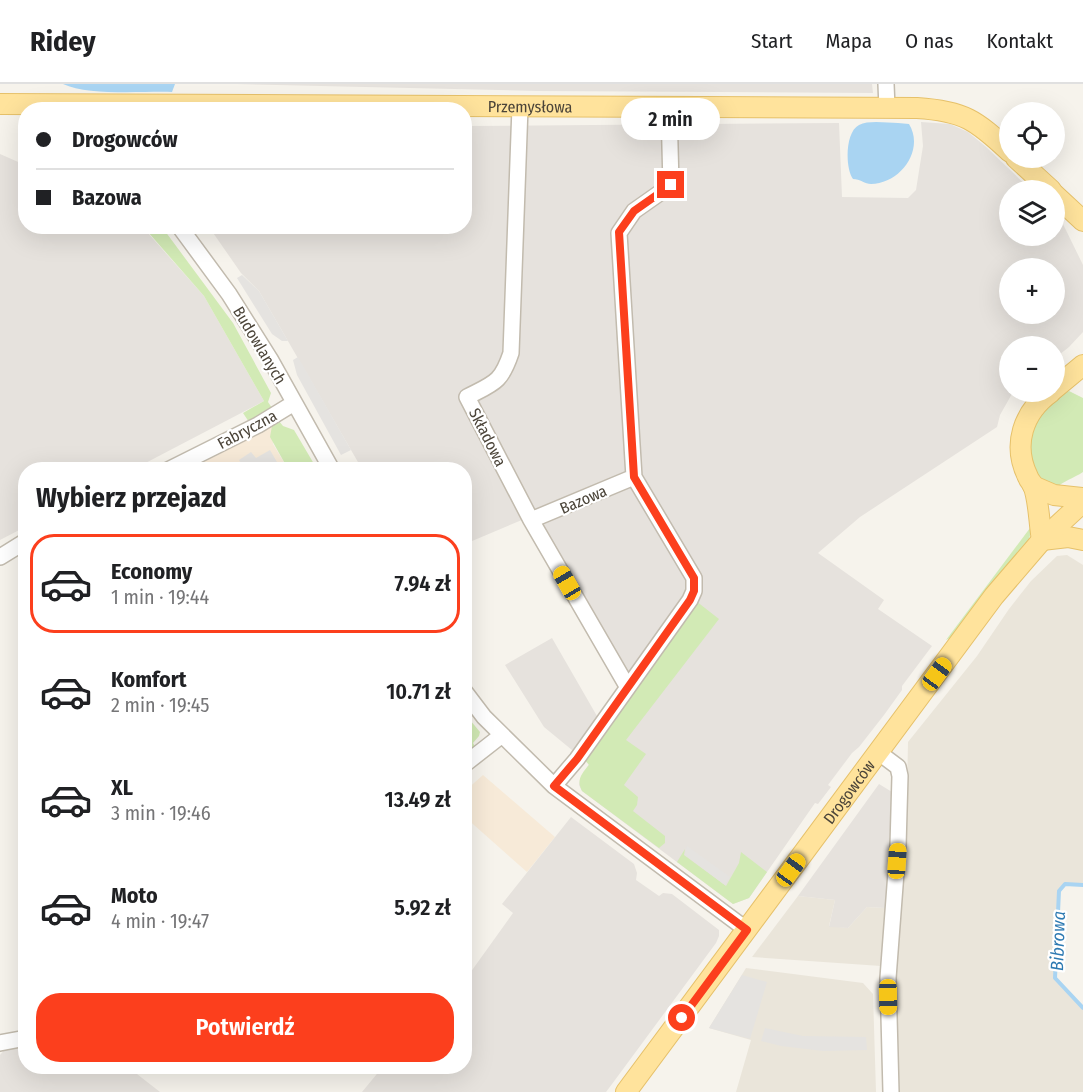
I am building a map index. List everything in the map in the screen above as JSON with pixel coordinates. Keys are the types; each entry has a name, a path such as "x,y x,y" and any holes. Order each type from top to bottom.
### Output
{"main road":[{"name":"Przemysłowa","path":"0,104 18,104"},
{"name":"Przemysłowa","path":"472,107 917,108 954,112 979,125 999,142"},
{"path":"1027,168 1040,180"},
{"path":"1065,204 1083,221"},
{"path":"1065,382 1083,365"},
{"path":"1038,402 1029,412 1020,439 1021,458 1027,477 1033,486 1042,540 1068,537 1083,540"},
{"path":"1033,486 1054,495 1083,500"},
{"name":"Drogowców","path":"626,1092 994,596 1042,540 1083,500"}],"street":[{"path":"886,84 887,108"},
{"name":"Składowa","path":"520,107 512,353 501,378 467,397 531,520 627,687"},
{"path":"554,786 577,759 690,600 694,591 694,578 634,477 619,232 634,211 671,185 669,108"},
{"name":"Budowlanych","path":"185,234 229,294 270,359 327,462"},
{"name":"Fabryczna","path":"184,462 258,425 294,403"},
{"name":"Bazowa","path":"531,520 634,477"},
{"path":"0,557 18,547"},
{"path":"472,701 484,717 554,786 747,930"},
{"path":"472,759 502,735"},
{"path":"878,752 898,768 900,776 898,846 888,978 891,1092"},
{"path":"0,1043 18,1040"}],"shaded area":[{"path":"237,84 872,84 873,93 537,91"},
{"path":"921,122 950,124 968,132 999,159 999,168 1008,168 1021,180 999,180 999,246 1065,246 1065,228 1083,265 1083,332 1065,350 1065,336 999,336 999,402 1007,402 1000,415 997,427 860,517 818,553 884,600 878,609 932,646 884,715 828,785 831,787 818,804 815,803 749,898 733,904 582,791 579,785 580,779 589,764 544,727 505,665 552,638 601,723 627,687 529,517 472,541 472,462 358,462 259,291 241,273 214,234 472,234 472,126 839,123 842,197 908,198 916,190 923,146"},
{"path":"0,154 18,162 18,234 149,234 204,296 264,401 147,462 18,462 18,531 0,540"},
{"path":"242,275 259,291 288,341 282,341 272,334 237,278"},
{"path":"298,357 351,450 341,455 297,375 293,360"},
{"path":"272,426 273,444 284,462 201,462"},
{"path":"270,450 277,462 240,462 239,460 251,452 256,458"},
{"path":"1067,555 1083,565 1083,885 1066,884 1060,891 1055,978 1083,1007 1083,1092 897,1092 894,978 906,844 908,742 977,656 1031,581 1057,556"},
{"path":"483,775 555,837 527,872 472,823 472,785"},
{"path":"879,784 892,792 892,831 885,908 867,907 848,928 829,927 835,900 798,896"},
{"path":"571,817 634,864 637,873 636,880 659,896 663,893 672,894 719,930 719,936 606,1092 362,1092 377,1074 472,1074 472,970 513,913 502,904"},
{"path":"687,846 730,877 725,885 685,855"},
{"path":"798,896 835,900 829,926 848,928 867,907 885,908 881,966 752,957"},
{"path":"746,968 863,983 873,994 876,1092 736,1092 751,1040 709,1028"},
{"path":"742,975 767,982 750,1039 709,1028"},
{"path":"765,1028 803,1036 866,1037 867,1050 823,1051 781,1046 761,1041"},
{"path":"18,1045 18,1074 137,1074 160,1092 0,1092 0,1055 6,1048"}],"green space":[{"path":"150,234 167,234 233,323 271,393 268,402 272,408 249,422 243,413 264,401 204,296"},
{"path":"1069,391 1083,398 1083,472 1055,489 1043,482 1037,475 1030,453 1029,439 1035,422 1051,402 1065,402 1065,393"},
{"path":"279,421 283,426 294,430 313,462 284,462 270,437 272,426"},
{"path":"1033,524 1028,543 952,637 946,640"},
{"path":"696,601 719,619 626,740 646,754 624,785 638,797 633,811 665,836 665,843 659,848 582,791 580,780 589,765 584,759"},
{"path":"472,722 480,732 473,743 476,748 472,752"},
{"path":"685,849 684,855 726,886 739,863 741,852 767,872 749,898 733,904 677,862"}],"water":[{"path":"63,84 175,84 172,92 101,92"},
{"path":"878,122 909,124 914,144 907,164 900,172 882,182 869,184 853,179 850,174 848,150 854,129 859,125"}],"waterway":[{"name":"Bibrowa","path":"1083,885 1065,884 1059,891 1055,978 1083,1008"}],"route":[{"path":"671,185 634,211 619,232 634,477 694,578 694,591 690,600 587,746 554,786 747,930 682,1018"}]}
